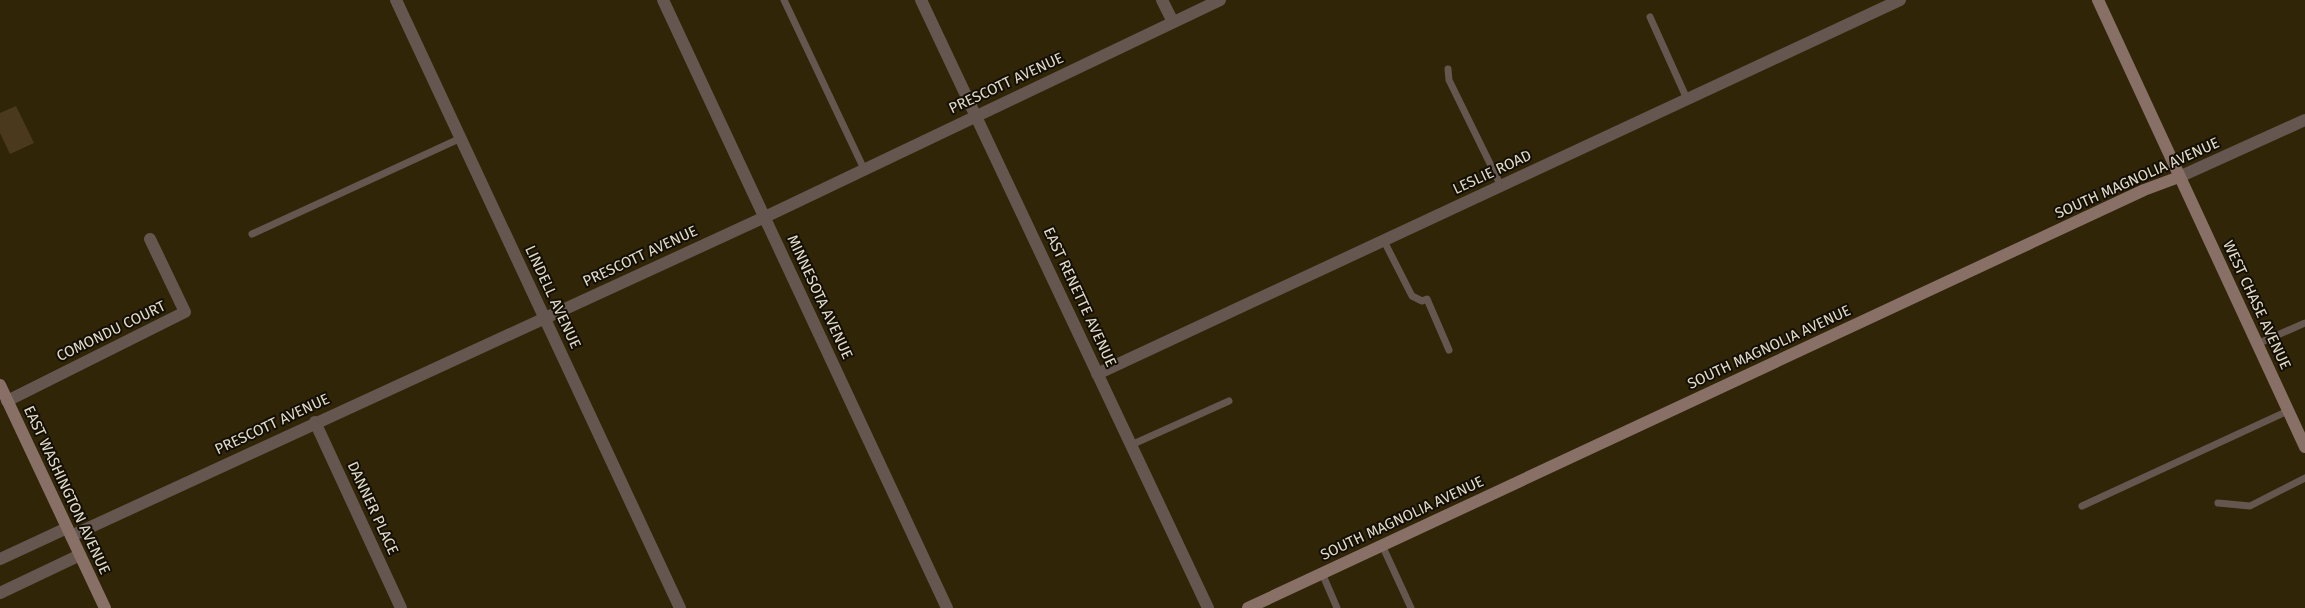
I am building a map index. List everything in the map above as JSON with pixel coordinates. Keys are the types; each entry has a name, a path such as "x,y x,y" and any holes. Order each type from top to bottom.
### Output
{"main road":[{"name":"WEST CHASE AVENUE","path":"2098,0 2305,447"},
{"name":"SOUTH MAGNOLIA AVENUE","path":"1248,608 2144,190 2179,177"},
{"name":"EAST WASHINGTON AVENUE","path":"0,385 105,608"}],"street":[{"name":"LINDELL AVENUE","path":"396,0 680,608"},
{"name":"MINNESOTA AVENUE","path":"663,0 947,608"},
{"name":"EAST RENETTE AVENUE","path":"921,0 1208,608"},
{"path":"1162,0 1173,22"},
{"name":"PRESCOTT AVENUE","path":"0,559 69,532 765,217 1220,0"},
{"name":"LESLIE ROAD","path":"1098,374 1900,0"},
{"name":"SOUTH MAGNOLIA AVENUE","path":"2179,177 2305,120"},
{"name":"COMONDU COURT","path":"7,401 184,312 150,240"},
{"name":"DANNER PLACE","path":"315,422 401,608"},
{"path":"0,593 80,555"}],"lane":[{"path":"784,0 864,169"},
{"path":"1650,17 1687,99"},
{"path":"1448,69 1449,80 1501,186"},
{"path":"252,234 461,138"},
{"path":"1384,241 1412,296 1422,301 1427,299 1449,350"},
{"path":"2257,344 2305,323"},
{"path":"1131,445 1229,401"},
{"path":"2082,506 2288,411"},
{"path":"2218,503 2250,506 2305,478"},
{"path":"1382,545 1412,608"},
{"path":"1322,574 1337,608"}],"building":[{"path":"16,106 34,143 10,154 0,133 0,113"}]}
